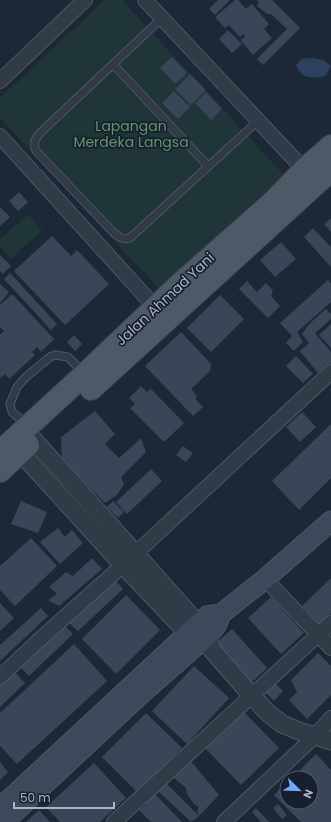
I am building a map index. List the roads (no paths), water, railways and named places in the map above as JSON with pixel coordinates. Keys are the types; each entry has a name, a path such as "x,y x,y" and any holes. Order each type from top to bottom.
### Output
{"main road":[{"name":"Jalan Ahmad Yani","path":"19,440 155,307 273,202 317,174 331,146"},
{"path":"0,471 19,440 317,174"},
{"path":"0,808 201,637 216,626 221,614 265,579 331,521"},
{"path":"4,822 201,637"}],"street":[{"path":"0,82 85,0"},
{"path":"145,0 258,120 317,174"},
{"path":"0,136 155,307"},
{"path":"0,677 129,560 331,372"},
{"path":"19,440 201,637 252,696 282,724 331,741"},
{"path":"265,579 331,648"},
{"path":"114,822 331,623"},
{"path":"224,822 331,718"}],"lane":[{"path":"162,18 40,133 34,142 36,151 112,232 120,238 130,238 258,120"},
{"path":"113,64 208,166"},
{"path":"19,440 10,404 13,394 20,383 54,355 68,357 85,374"}],"water":[{"path":"312,58 323,60 331,66 325,76 311,78 298,70 296,65 301,59"}],"park label":[{"name":"Lapangan Merdeka Langsa","path":"131,134"}]}
